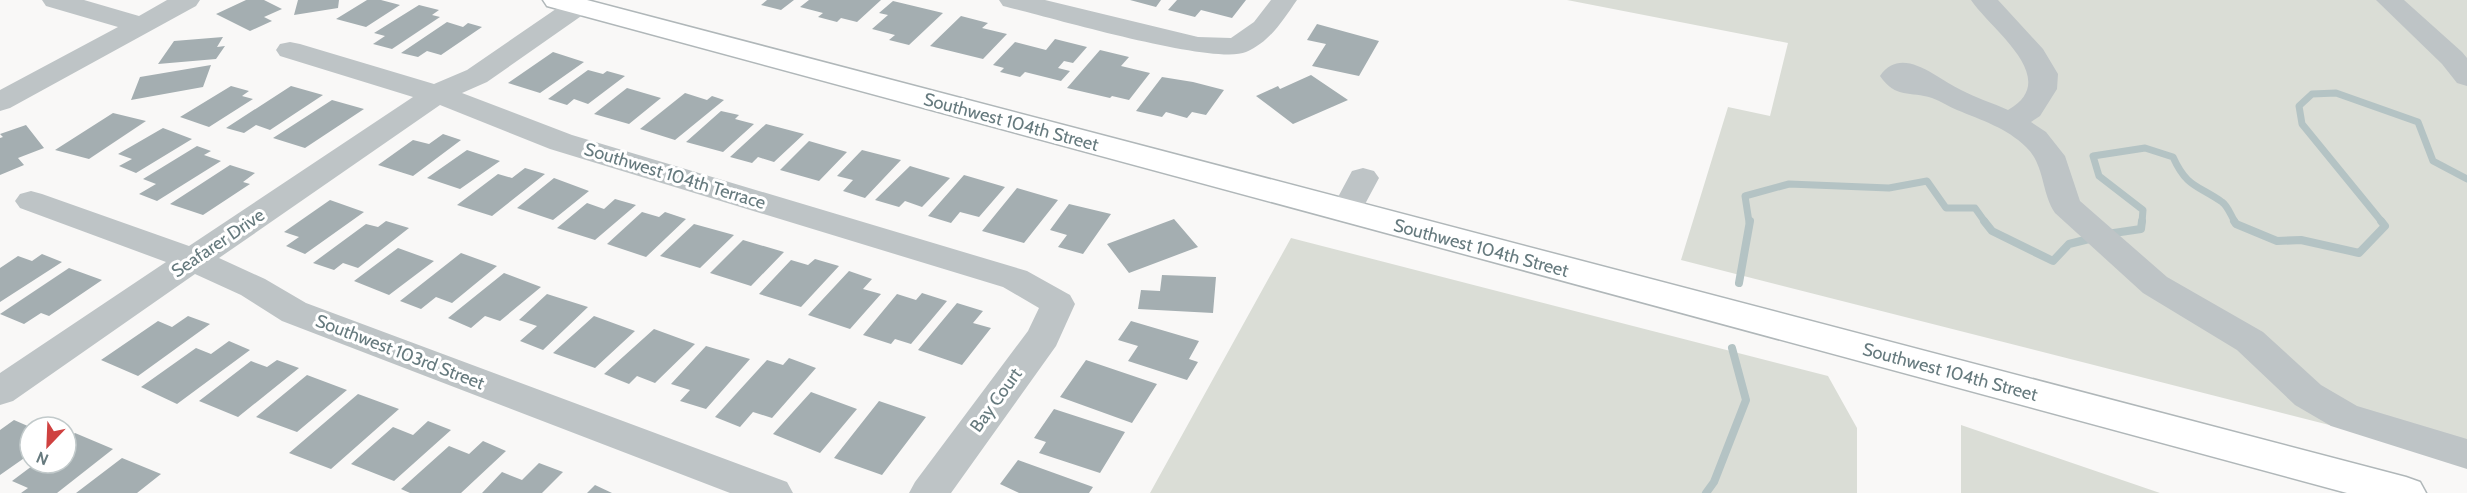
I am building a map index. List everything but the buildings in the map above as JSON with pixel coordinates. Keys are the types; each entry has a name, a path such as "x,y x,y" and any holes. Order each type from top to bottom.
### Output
{"main road":[{"name":"Southwest 104th Street","path":"564,2 2406,493"}],"street":[{"path":"55,0 142,25"},
{"path":"0,102 187,0"},
{"path":"1012,0 1198,45 1237,46 1264,27 1284,0"},
{"path":"1984,0 2033,55 2044,75 2043,89 2030,110 2009,122"},
{"path":"2389,0 2452,58 2467,77"},
{"name":"Seafarer Drive","path":"0,391 436,94 477,75 564,2"},
{"name":"Southwest 104th Terrace","path":"290,50 436,94 496,115 522,128 561,142 1015,279 1058,304"},
{"path":"1936,90 2009,122 2036,138 2048,152 2066,206 2155,285 2250,341 2308,395 2325,407 2344,416 2467,454"},
{"path":"1346,212 1363,178"},
{"name":"Southwest 103rd Street","path":"31,201 194,260 253,286 294,312 774,493"},
{"name":"Bay Court","path":"929,493 1042,337 1058,304"}],"shaded area":[{"path":"1567,0 2467,0 2467,460 1681,260 1728,107 1770,116 1788,43"},
{"path":"1291,238 1828,376 1857,428 1857,493 1150,493"},
{"path":"1961,425 2160,493 1961,493"}],"waterway":[{"path":"2382,222 2302,124 2299,106 2312,94 2336,93 2418,122 2433,161 2467,179"},
{"path":"2142,222 2143,210 2099,176 2093,156 2145,148 2173,157 2183,175 2194,185 2224,204 2235,222"},
{"path":"1749,222 1745,196 1789,184 1889,188 1927,181 1946,208 1975,208 1985,222"},
{"path":"1739,283 1750,221"},
{"path":"1984,221 1992,231 2053,261 2069,244 2093,238"},
{"path":"2107,234 2141,229 2142,221"},
{"path":"2234,221 2236,224 2277,241 2301,240 2359,253 2385,226 2381,221"},
{"path":"1706,493 1714,482 1746,400 1732,348"}]}
